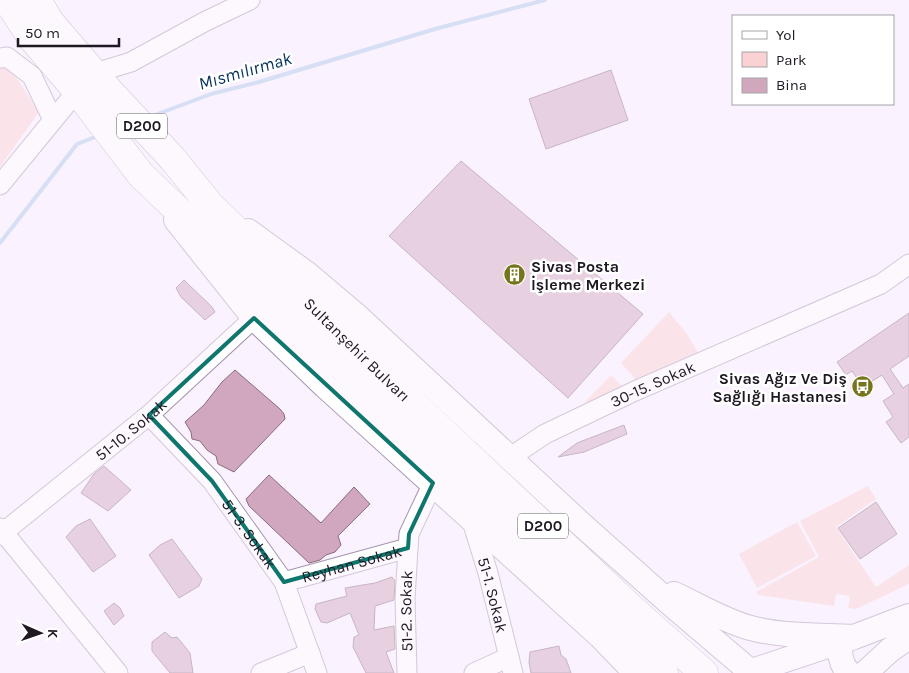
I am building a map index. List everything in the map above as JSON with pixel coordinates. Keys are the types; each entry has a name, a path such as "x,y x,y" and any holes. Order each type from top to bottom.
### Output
{"highway":[{"name":"Sultanşehir Bulvarı","path":"7,0 31,37 172,158 210,205 377,385 664,673"},
{"name":"Sultanşehir Bulvarı","path":"37,0 93,91 141,175 704,673"}],"main road":[{"path":"141,175 254,318 325,386 471,518 622,664 636,673"},
{"path":"210,205 268,244 357,316 509,458 749,672 909,616"},
{"path":"642,578 723,618 748,627 801,635 847,639"},
{"path":"847,639 841,659 843,666 863,671 909,637"}],"street":[{"path":"0,185 53,120 131,62 250,0"},
{"path":"0,58 7,57 32,76 53,120"},
{"name":"30-15. Sokak","path":"509,458 545,434 635,391 881,284 909,264"},
{"name":"51-10. Sokak","path":"1,532 149,416 254,318"},
{"name":"51-3. Sokak","path":"149,416 212,481 284,582 317,673"},
{"name":"Reyhan Sokak","path":"284,582 408,548 409,534 433,483"},
{"name":"51-1. Sokak","path":"471,518 488,573 511,665"},
{"path":"1,532 118,673"},
{"name":"51-2. Sokak","path":"407,673 405,599 408,548"},
{"path":"261,673 310,653"},
{"path":"474,673 511,665"}],"highlighted area":[{"path":"254,318 433,483 409,534 408,548 284,582 212,481 149,415"}],"green space":[{"path":"0,53 39,112 0,167"},
{"path":"669,312 687,334 700,356 639,383 621,363"},
{"path":"611,375 625,389 590,406 585,402"},
{"path":"868,486 876,499 836,527 876,587 909,565 909,584 856,609 848,608 850,596 836,594 834,606 758,595 756,592 819,557 800,521"},
{"path":"797,522 816,556 757,588 739,554"}],"building":[{"path":"611,70 628,120 546,149 529,99"},
{"name":"Sivas Posta İşleme Merkezi","path":"461,161 643,314 568,398 389,236"},
{"path":"184,280 215,312 205,320 181,297 176,288"},
{"path":"909,313 909,356 890,369 903,388 909,384 909,437 901,443 886,422 893,417 883,401 894,394 882,375 863,387 852,371 846,375 837,362"},
{"path":"235,370 280,409 285,419 234,472 218,464 216,456 207,450 200,441 192,439 191,432 185,422 204,405 222,382"},
{"path":"624,425 627,434 584,452 558,457 577,443"},
{"path":"104,466 131,490 108,511 81,493 94,474"},
{"path":"269,475 321,523 354,487 370,504 338,536 341,545 335,552 326,555 320,560 309,563 249,506 246,499"},
{"path":"876,502 897,534 860,559 838,528"},
{"path":"90,519 116,556 93,572 66,537 76,526"},
{"path":"172,539 202,579 199,586 179,598 149,555 160,545"},
{"path":"392,577 395,581 394,600 375,606 374,630 394,626 395,649 386,652 394,673 366,673 353,647 354,637 359,635 350,613 327,623 321,622 315,609 316,604 347,596 345,588 375,583"},
{"path":"114,603 120,608 124,616 114,625 104,611"},
{"path":"165,632 172,638 177,637 190,653 193,673 170,673 152,651 152,642"},
{"path":"559,646 561,655 566,659 571,673 531,673 530,652"}],"waterway":[{"name":"Mısmılırmak","path":"147,118 211,94 259,82 435,29 545,0"},
{"name":"Mısmılırmak","path":"0,243 77,144 98,136"}],"place":[{"name":"Sivas Posta İşleme Merkezi","path":"515,275"},
{"name":"Sivas Ağız Ve Diş Sağlığı Hastanesi","path":"863,387"}]}
